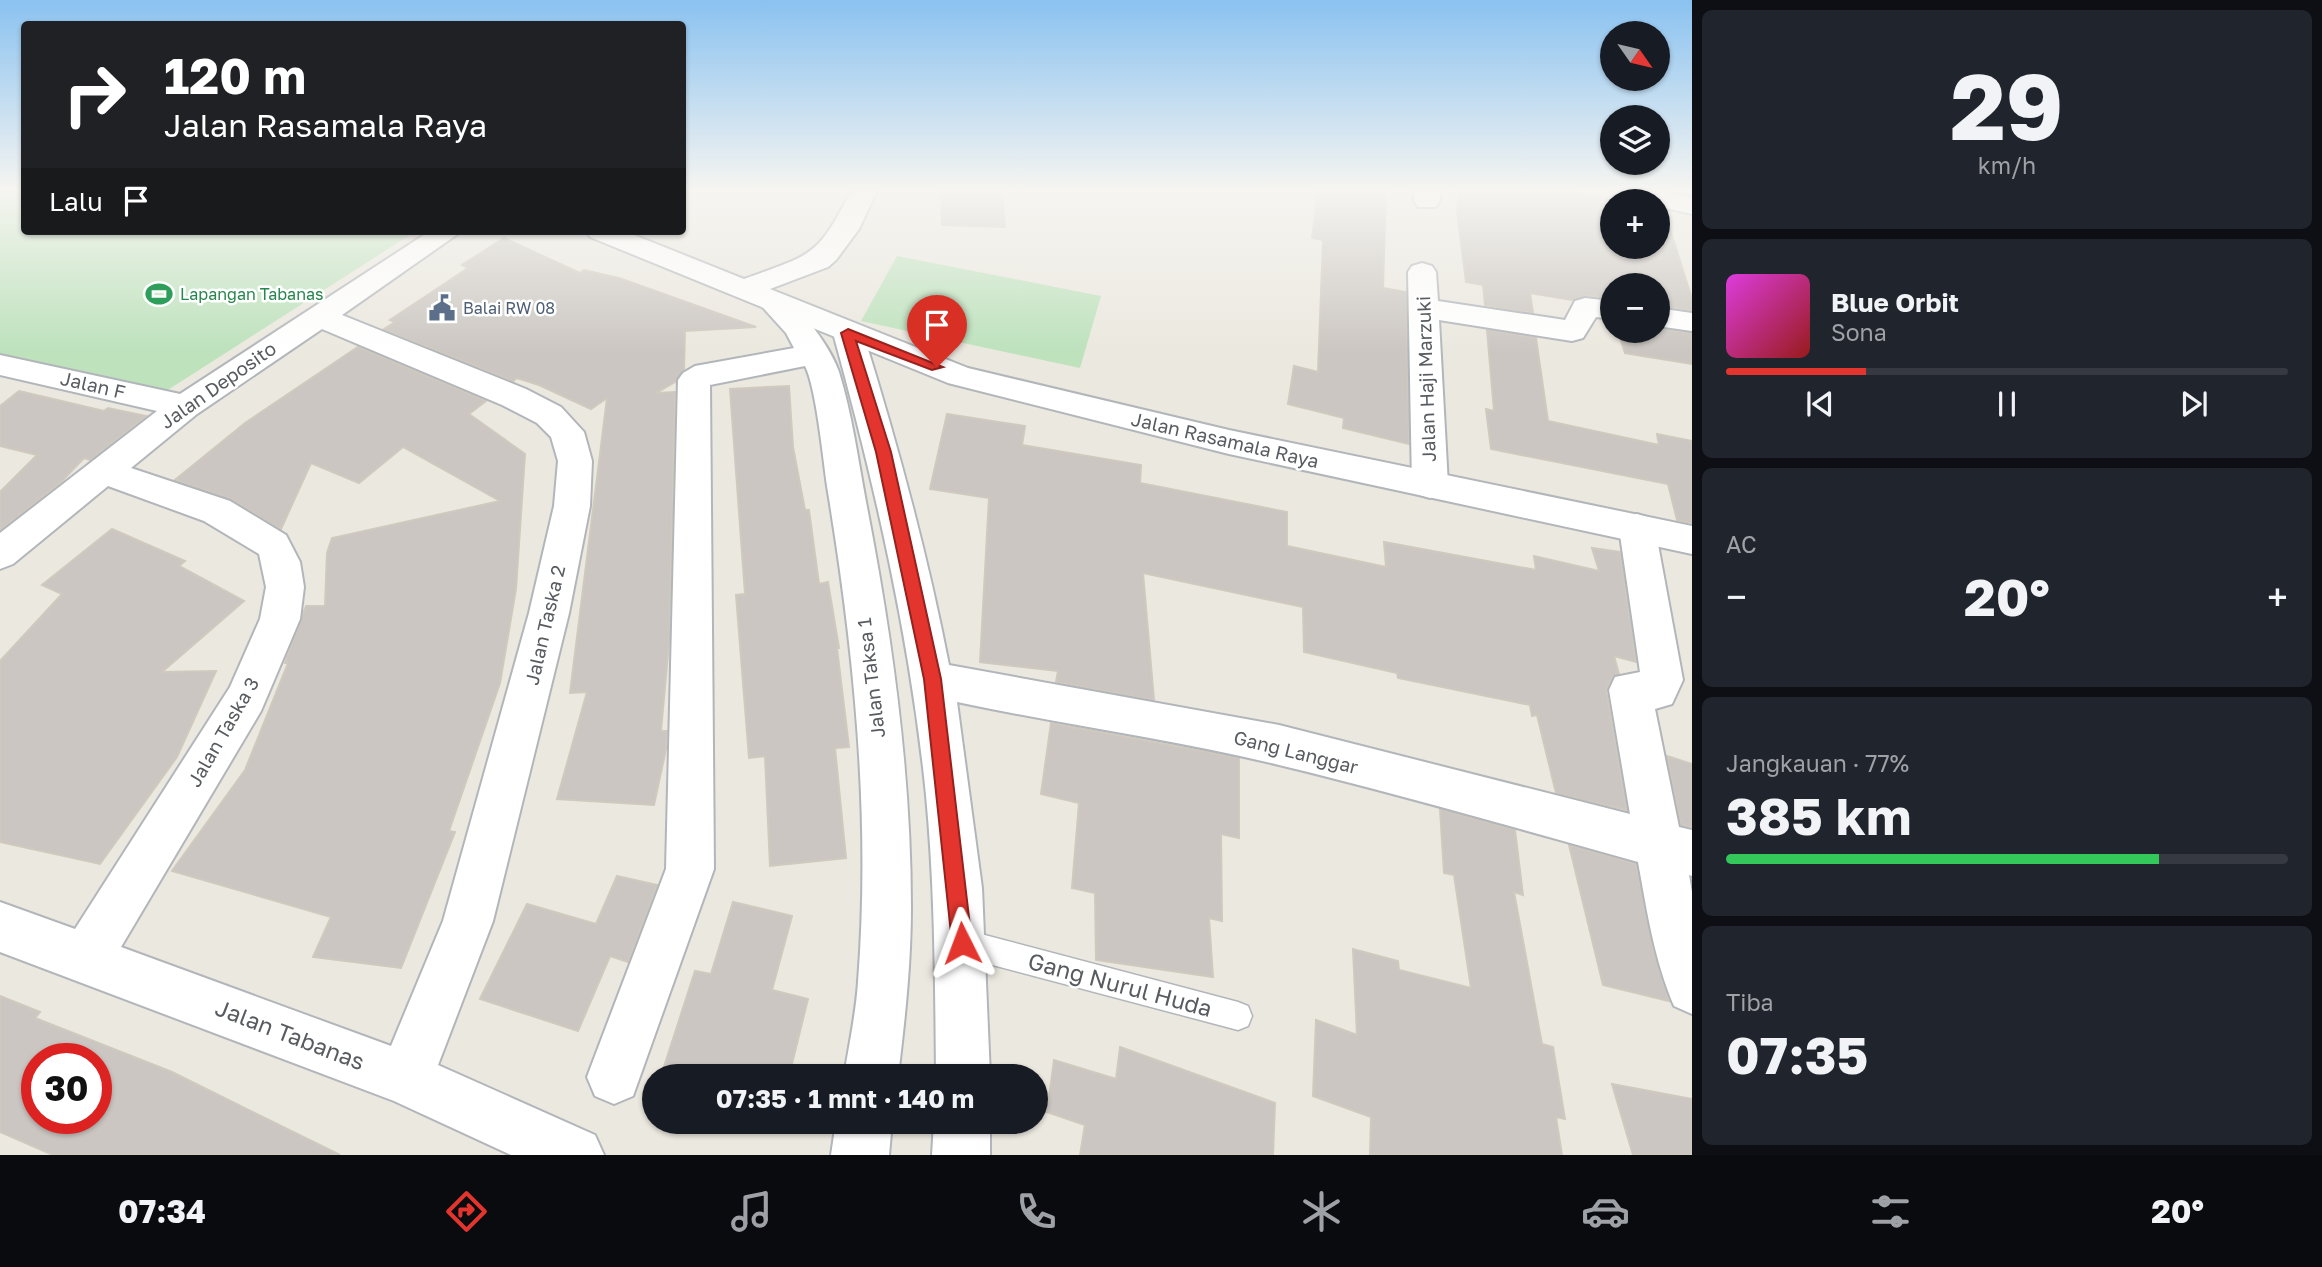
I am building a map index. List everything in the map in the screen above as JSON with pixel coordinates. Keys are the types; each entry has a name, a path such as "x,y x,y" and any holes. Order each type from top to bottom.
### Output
{"street":[{"name":"Jalan Deposito","path":"0,554 185,406 427,245"},
{"name":"Jalan Rasamala Raya","path":"635,245 757,294 832,344 1017,392 1230,442 1692,540"},
{"path":"757,294 818,261 837,245"},
{"name":"Jalan Haji Marzuki","path":"1422,272 1430,485"},
{"path":"1423,307 1572,331 1579,323 1585,307 1600,309"},
{"name":"Jalan Taska 2","path":"317,316 514,397 549,415 567,432 575,461 572,506 549,613 468,921 405,1078"},
{"path":"1670,319 1692,322"},
{"path":"614,1077 690,870 694,380 706,373 832,344 884,452 932,679 962,943 963,1064"},
{"name":"Jalan Taksa 1","path":"832,344 831,407 873,672 885,816 884,982 873,1064"},
{"name":"Jalan F","path":"0,365 185,406"},
{"name":"Jalan Taska 3","path":"86,958 246,698 280,619 285,587 281,562 272,545 217,511 102,471"},
{"path":"1637,528 1662,680 1657,691 1630,690 1674,848 1678,947 1692,988"},
{"name":"Gang Langgar","path":"932,679 1046,703 1144,717 1279,745 1674,848"},
{"name":"Jalan Tabanas","path":"0,927 405,1078 575,1155"},
{"path":"860,1155 863,1134"},
{"path":"961,1155 962,1134"}],"lane":[{"name":"Gang Nurul Huda","path":"962,943 1238,1016"}],"green space":[{"name":"Lapangan Tabanas","path":"0,245 394,245 163,393 0,358"},
{"path":"897,256 1101,296 1080,368 861,321"}],"building":[{"path":"493,245 519,245 580,273 584,270 619,278 756,327 685,331 684,369 675,382 656,393 675,392 669,643 661,731 667,731 666,749 654,805 557,799 587,692 570,693 607,398 591,409 539,385 517,378 513,381 384,329 395,322 390,320 468,268 462,265"},
{"path":"1323,245 1384,245 1383,288 1406,292 1409,444 1343,428 1344,418 1288,404 1294,366 1318,372"},
{"path":"1461,245 1600,245 1600,259 1670,259 1670,245 1675,245 1692,299 1692,310 1670,307 1670,273 1600,273 1600,297 1585,295 1572,300 1530,293 1533,313 1485,305 1483,285 1466,282"},
{"path":"1487,330 1536,338 1548,421 1659,445 1657,434 1692,441 1692,523 1677,520 1668,484 1491,449 1486,409 1494,411"},
{"path":"1670,330 1692,333 1692,364 1625,353 1622,343 1670,343"},
{"path":"358,347 486,401 469,414 525,454 516,589 500,683 449,831 455,832 401,968 313,957 331,917 172,871 245,770 288,663 285,663 306,606 325,606 327,553 332,538 500,501 403,447 359,483 311,463 281,529 231,499 175,480 245,423"},
{"path":"789,386 793,447 805,510 809,510 819,584 828,582 839,648 849,747 835,748 846,858 770,866 765,756 749,758 736,595 745,594 730,389"},
{"path":"19,391 104,411 108,408 146,416 90,460 84,458 62,481 0,530 0,492 37,455 0,446 0,406"},
{"path":"947,414 1025,426 1022,445 1141,465 1140,483 1287,512 1287,546 1386,567 1384,542 1536,570 1534,556 1599,571 1592,548 1620,552 1636,662 1614,656 1619,674 1613,676 1606,690 1627,810 1556,793 1537,715 1532,716 1530,705 1398,678 1397,673 1304,652 1303,607 1143,573 1154,700 1056,682 1058,671 980,662 989,498 930,489"},
{"path":"112,529 185,561 179,566 244,601 162,672 216,671 177,757 100,864 0,842 0,661 62,594 42,585"},
{"path":"1051,723 1239,758 1239,838 1221,834 1222,921 1209,918 1213,977 1096,960 1095,893 1072,888 1079,803 1041,794"},
{"path":"1667,756 1692,764 1692,827 1681,825"},
{"path":"1440,809 1515,830 1523,895 1514,892 1542,1044 1553,1047 1565,1119 1556,1117 1562,1155 1370,1155 1371,1117 1313,1096 1316,1020 1357,1035 1353,949 1398,961 1399,970 1471,988 1454,875 1444,873"},
{"path":"1569,845 1636,864 1654,953 1669,1001 1603,985"},
{"path":"617,876 657,885 628,962 610,956 578,1031 480,999 527,904 596,924"},
{"path":"733,902 792,916 772,990 808,999 792,1064 665,1064 695,971 711,974"},
{"path":"0,996 40,1012 35,1018 98,1043 21,1043 21,1134 112,1134 112,1048 172,1072 340,1155 53,1155 0,1132"},
{"path":"1120,1047 1275,1103 1273,1155 1080,1155 1085,1125 1048,1112 1054,1060 1116,1079"},
{"path":"1612,1084 1692,1099 1692,1155 1633,1155"}],"place":[{"name":"Lapangan Tabanas","path":"159,294"},
{"name":"Balai RW 08","path":"442,308"}],"route":[{"path":"937,367 848,333 884,452 932,679 962,922 962,943"}]}
